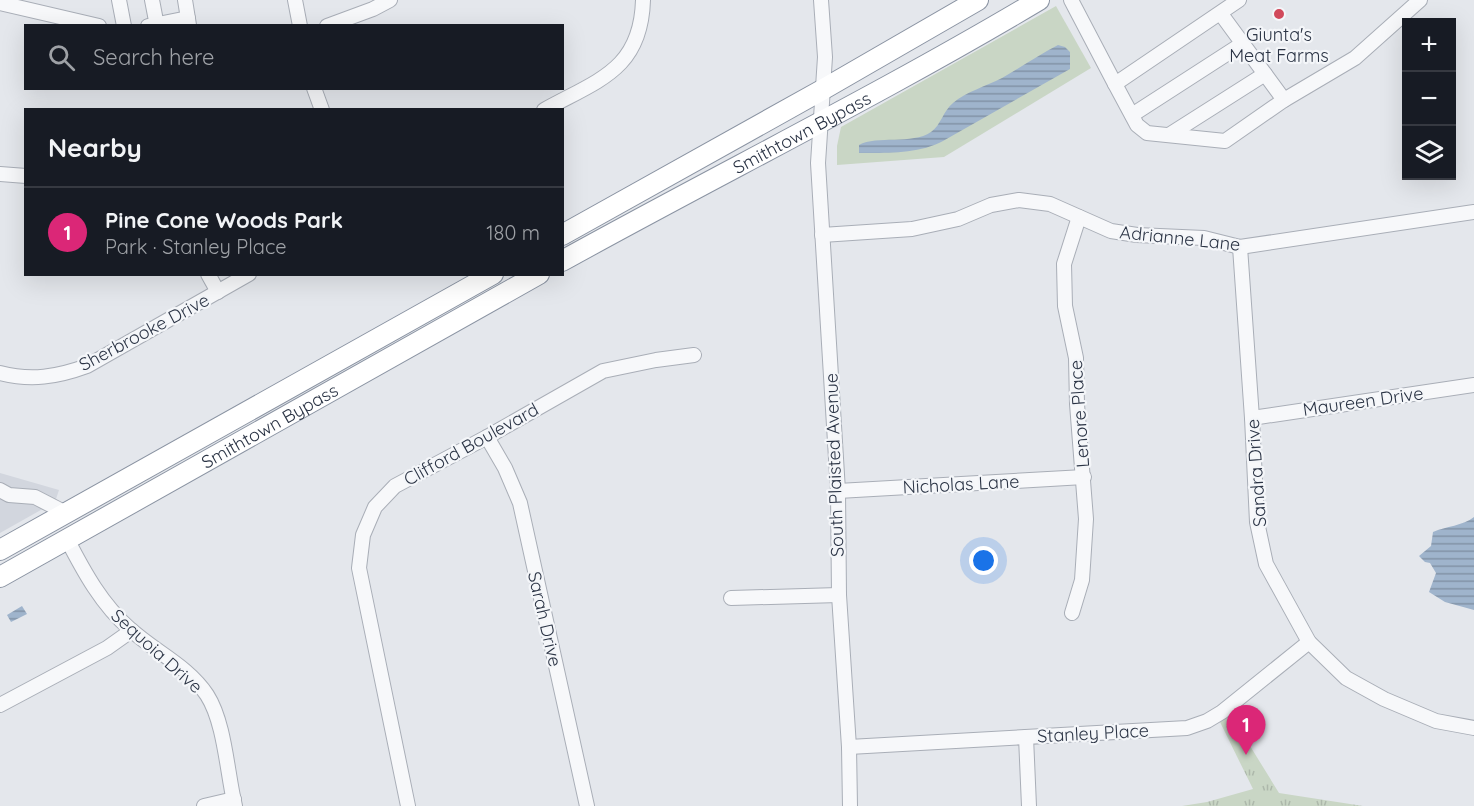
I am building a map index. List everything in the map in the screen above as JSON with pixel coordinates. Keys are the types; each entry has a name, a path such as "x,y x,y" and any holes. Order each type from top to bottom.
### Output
{"highway":[{"name":"Smithtown Bypass","path":"564,234 978,0"},
{"name":"Smithtown Bypass","path":"564,260 670,201 820,124 1039,0"},
{"name":"Smithtown Bypass","path":"0,550 489,276"},
{"name":"Smithtown Bypass","path":"0,577 535,276"}],"street":[{"path":"119,0 124,24"},
{"path":"152,0 154,24"},
{"path":"165,24 188,22 185,0"},
{"path":"295,0 300,24"},
{"path":"336,24 390,0"},
{"path":"548,108 615,70 627,56 639,35 644,0"},
{"name":"South Plaisted Avenue","path":"821,0 825,57 818,163 838,491 839,595 849,747 850,806"},
{"path":"1071,0 1137,125 1147,133 1225,141 1284,100 1355,58 1420,0"},
{"path":"1115,84 1239,0"},
{"path":"0,3 79,24"},
{"path":"1221,14 1284,100"},
{"path":"1132,115 1242,44"},
{"path":"1169,135 1265,74"},
{"path":"315,90 321,108"},
{"path":"0,174 24,176"},
{"name":"Adrianne Lane","path":"822,236 912,229 958,219 991,205 1019,200 1050,204 1111,231 1204,238 1240,247 1474,212"},
{"name":"Lenore Place","path":"1072,613 1082,580 1086,519 1077,404 1076,358 1065,306 1064,264 1080,217"},
{"name":"Sandra Drive","path":"1240,247 1257,522 1266,564 1309,642 1346,678 1384,699 1436,721 1474,728"},
{"path":"209,276 218,292"},
{"name":"Sherbrooke Drive","path":"0,373 18,378 41,378 87,366 246,276"},
{"name":"Clifford Boulevard","path":"408,806 359,568 363,535 375,507 395,486 603,371 694,355"},
{"name":"Maureen Drive","path":"1252,418 1474,385"},
{"name":"Sarah Drive","path":"487,437 505,468 520,503 586,806"},
{"name":"Nicholas Lane","path":"838,491 1084,477"},
{"path":"3,495 35,497 66,513"},
{"name":"Sequoia Drive","path":"67,539 110,610 131,630 190,675 207,695 215,712 234,803"},
{"path":"731,598 839,595"},
{"path":"0,705 107,648 131,630"},
{"name":"Stanley Place","path":"849,747 1187,728 1207,721 1222,712 1309,642"},
{"path":"1026,737 1029,806"},
{"path":"204,806 234,803"}],"shaded area":[{"path":"0,473 59,490 55,502 0,533"}],"green space":[{"path":"1056,6 1091,68 944,157 837,165 837,146 841,127"},
{"path":"1231,715 1279,793 1363,806 1182,806 1207,802 1253,789 1220,722"}],"water":[{"path":"1058,45 1070,52 1070,69 943,141 913,151 859,153 859,145 866,142 914,138 931,132 958,99 1002,78"},
{"path":"1474,517 1474,610 1445,602 1429,592 1436,573 1430,563 1425,562 1419,556 1431,546 1433,532"},
{"path":"22,606 27,614 11,622 7,615"}],"place":[{"name":"Giunta's Meat Farms","path":"1279,14"},
{"name":"Pine Cone Woods Park","path":"1246,755"}]}
